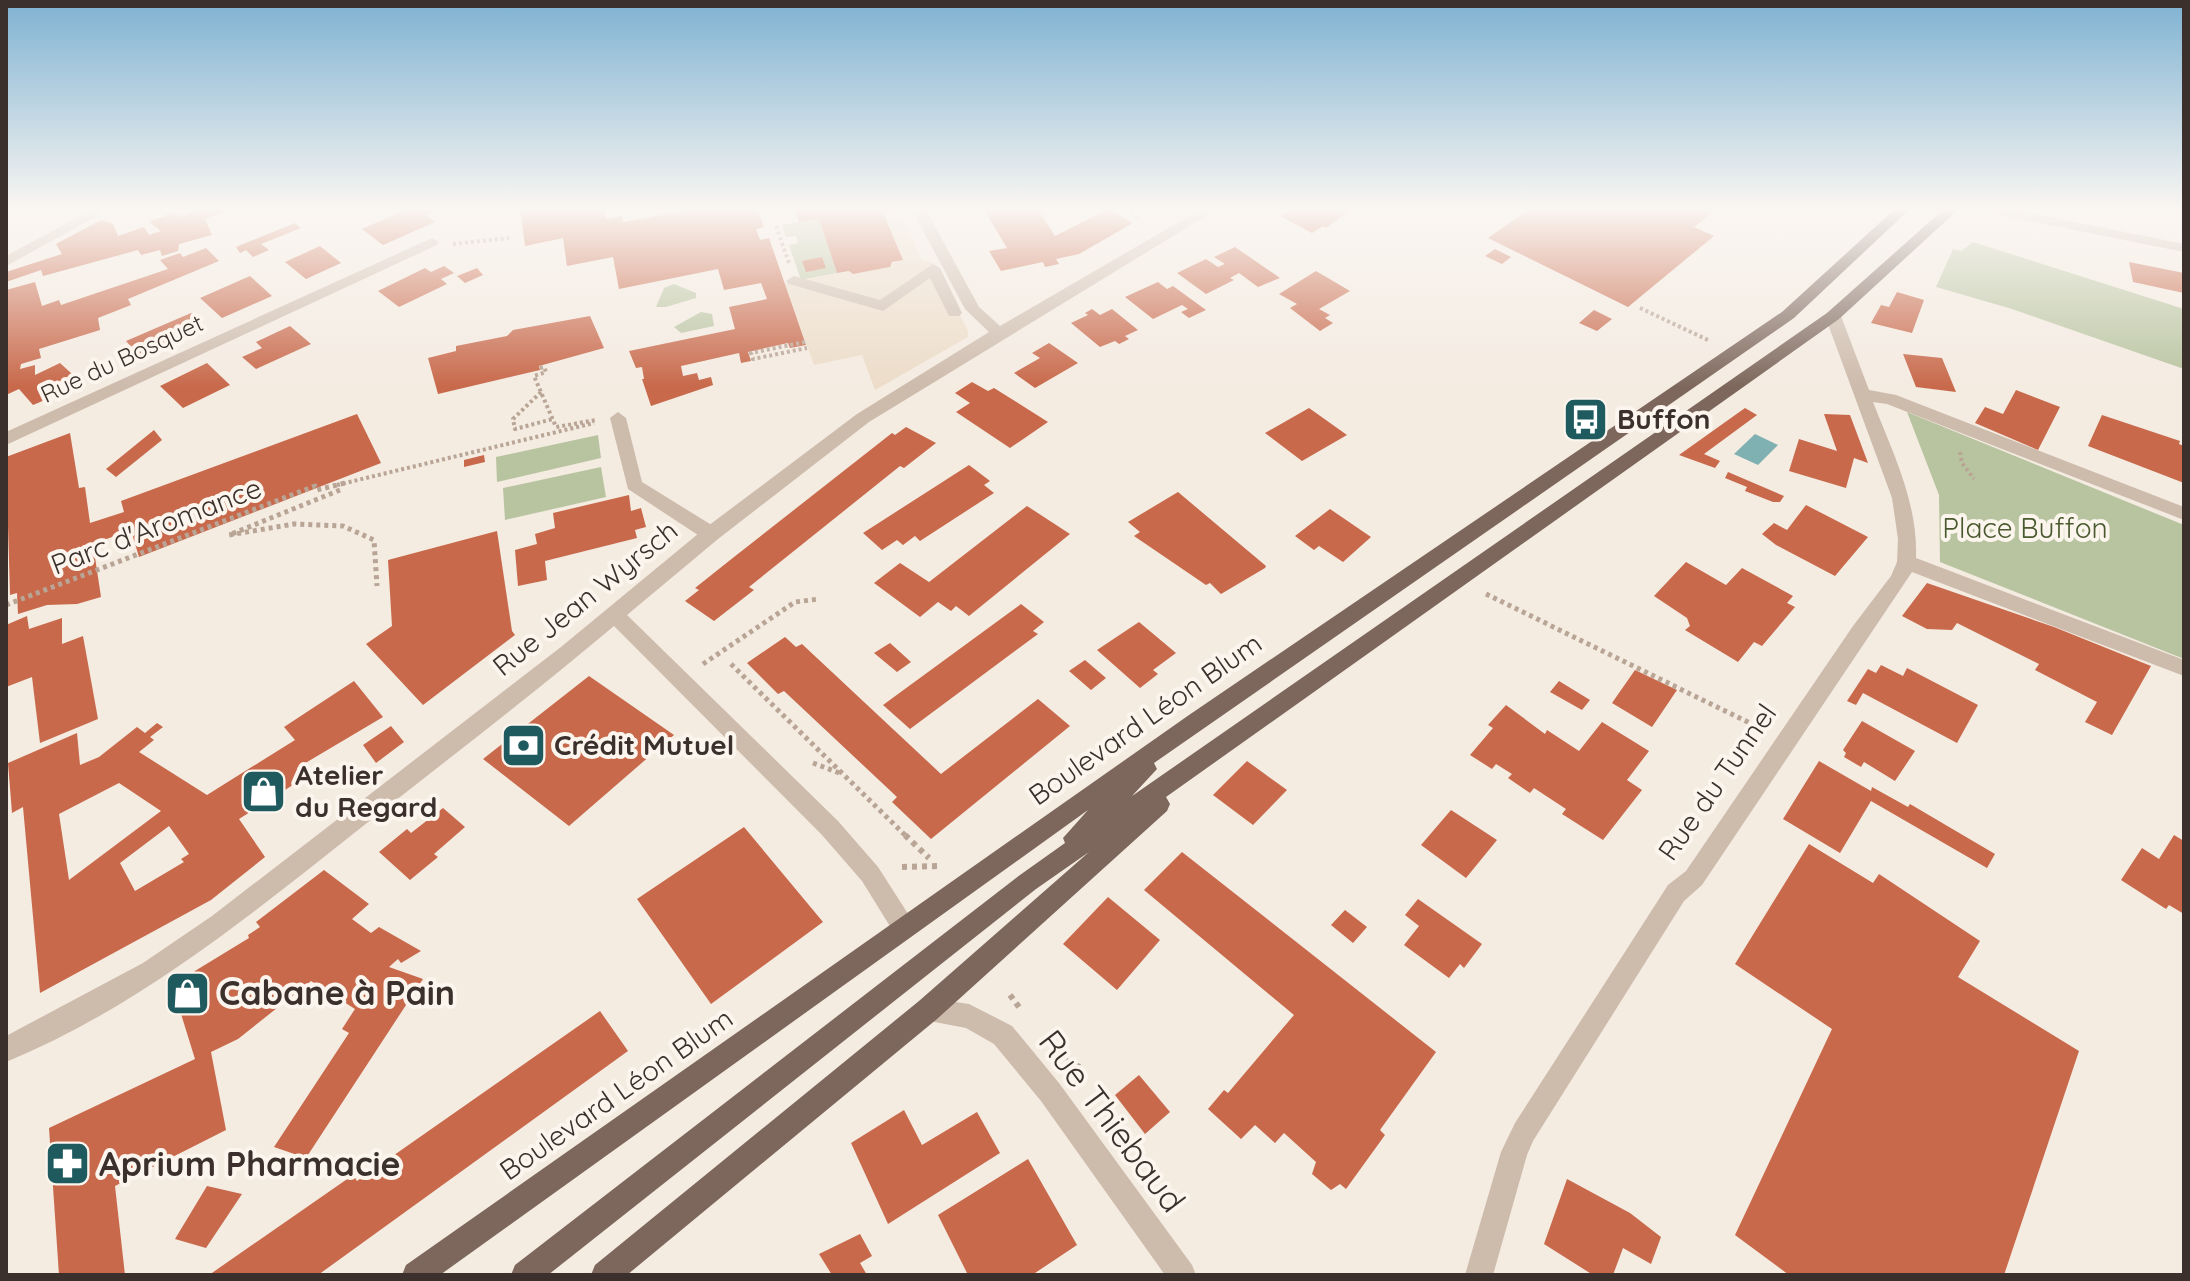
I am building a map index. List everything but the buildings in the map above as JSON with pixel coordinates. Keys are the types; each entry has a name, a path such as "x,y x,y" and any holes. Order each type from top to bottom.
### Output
{"main road":[{"name":"Boulevard Léon Blum","path":"416,1275 1196,721 1788,315 1839,268"},
{"path":"525,1275 1028,882 1833,316 1887,268"},
{"path":"1028,882 1196,721"},
{"path":"605,1275 928,1010 1226,744"}],"street":[{"name":"Rue du Bosquet","path":"6,439 376,268"},
{"path":"794,281 883,306 933,268 954,313"},
{"path":"951,268 973,309 999,333"},
{"name":"Rue Jean Wyrsch","path":"6,1049 33,1038 152,971 220,924 711,534 863,418 1110,268"},
{"name":"Rue du Tunnel","path":"1479,1275 1514,1152 1524,1132 1676,893 1694,878 1852,643 1899,579 1906,562 1907,523 1901,498 1833,316"},
{"path":"1864,395 1890,399 2184,514"},
{"path":"618,418 634,485 711,534"},
{"path":"1906,562 2184,668"},
{"path":"614,614 763,759 870,874 904,928"},
{"name":"Rue Thiebaud","path":"928,1010 969,1016 1003,1035 1050,1092 1182,1275"}],"path":[{"path":"790,268 794,281"},
{"path":"1640,308 1717,344"},
{"path":"806,345 753,359 751,353 806,345"},
{"path":"540,368 544,367 546,372 534,376 553,419 515,429 513,419 541,392"},
{"name":"Parc d'Aromance","path":"6,605 315,486 317,490 438,463 486,448 600,422 593,419 556,427 553,419"},
{"path":"340,490 229,535 294,524 343,526 374,540 377,586"},
{"path":"1478,590 1758,727"},
{"path":"703,664 795,602 819,599"},
{"path":"731,664 929,858"},
{"path":"813,763 844,774"},
{"path":"902,867 950,865"}],"green space":[{"path":"797,268 835,268 837,273 801,280"},
{"path":"1945,268 2054,268 2184,309 2184,369 2012,309 1936,287"},
{"path":"674,284 696,293 696,298 656,307 664,288"},
{"path":"701,312 712,314 714,326 681,333 674,327"},
{"name":"Place Buffon","path":"1907,412 2184,525 2184,659 1940,562 1939,495"},
{"path":"598,435 601,458 497,482 496,457"},
{"path":"601,467 606,497 505,520 503,488"}],"shaded area":[{"path":"936,268 968,331 968,337 875,390 862,355 814,365 784,283 849,271 853,274 881,269"}],"water":[{"path":"1755,434 1778,445 1758,465 1734,454"}],"place":[{"name":"Buffon","path":"1586,419"},
{"name":"Crédit Mutuel","path":"523,745"},
{"name":"Atelier du Regard","path":"264,791"},
{"name":"Cabane à Pain","path":"188,993"},
{"name":"Aprium Pharmacie","path":"68,1164"}]}
